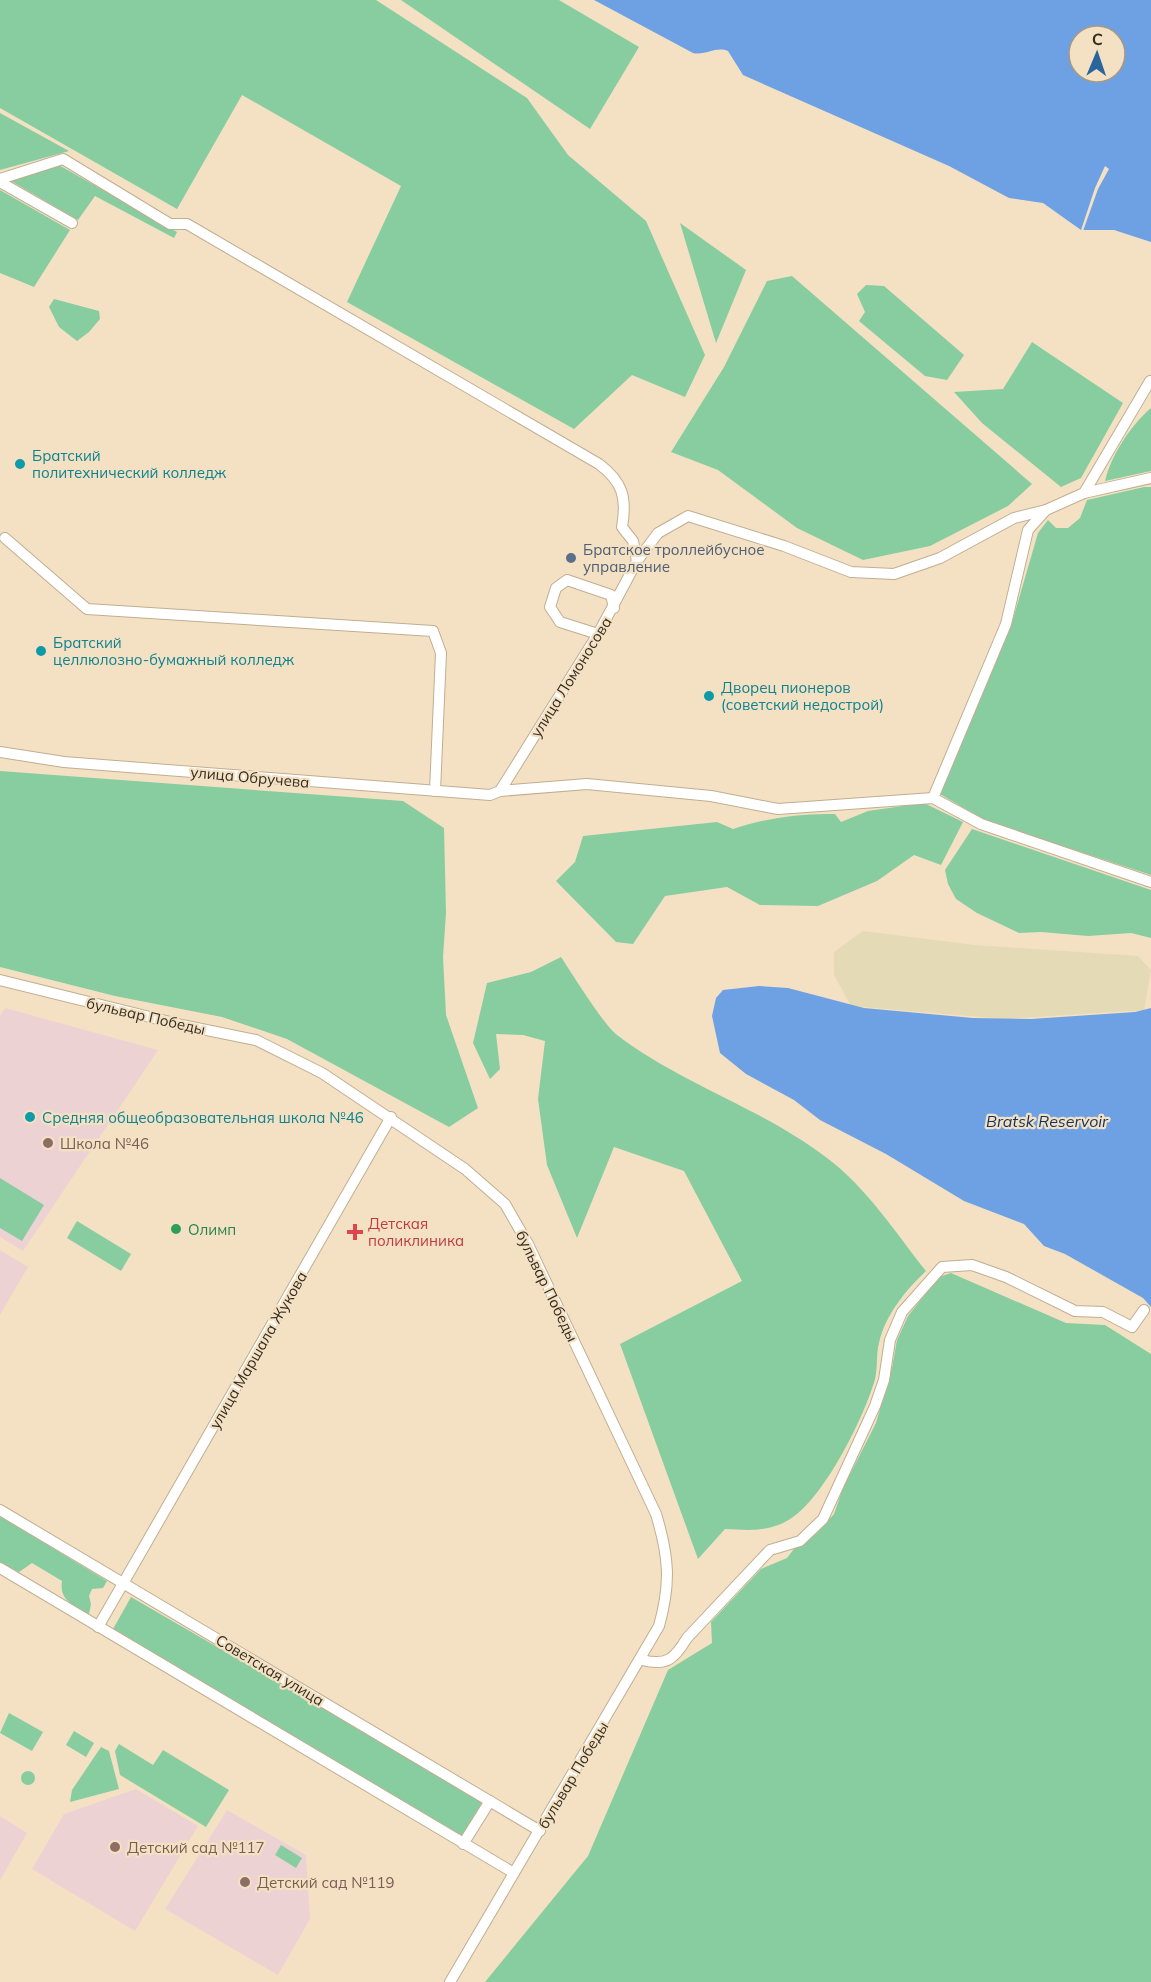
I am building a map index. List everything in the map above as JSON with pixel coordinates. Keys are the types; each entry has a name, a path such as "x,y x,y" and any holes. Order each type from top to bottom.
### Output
{"street":[{"path":"0,181 63,159 170,224 187,224 599,464 617,478 626,507 622,527 633,541 637,561"},
{"path":"0,181 72,223"},
{"path":"1084,493 1150,381"},
{"name":"улица Ломоносова","path":"500,791 614,608 637,561 658,532 688,516 784,546 852,572 894,573 939,558 1014,518 1046,510 1084,493 1151,478"},
{"path":"1046,510 1028,530 1006,624 933,798 981,824 1151,882"},
{"path":"5,538 87,609 433,631 441,653 435,791"},
{"path":"598,634 560,622 550,607 556,588 567,580 588,586 610,595 614,608"},
{"name":"улица Обручева","path":"0,752 64,762 490,795 500,791 587,784 711,796 778,809 933,798"},
{"name":"бульвар Победы","path":"0,980 182,1025 256,1040 322,1072 465,1169 505,1204 528,1244 656,1514 666,1549 669,1581 659,1626 642,1660 450,1982"},
{"name":"улица Маршала Жукова","path":"98,1627 391,1117"},
{"path":"642,1660 657,1664 665,1662 679,1651 687,1638 770,1550 800,1541 822,1519 875,1407 884,1380 890,1340 902,1312 942,1267 972,1265 1006,1276 1075,1311 1102,1312 1132,1327 1144,1310"},
{"name":"Советская улица","path":"0,1510 540,1831"},
{"path":"0,1568 514,1873"},
{"path":"463,1844 490,1801"}],"shaded area":[{"name":"Школа №46","path":"5,1008 158,1050 23,1251 0,1237 0,1016"},
{"path":"0,1250 28,1267 0,1315"},
{"name":"Детский сад №117","path":"136,1789 198,1826 135,1931 32,1869 64,1814"},
{"name":"Детский сад №119","path":"227,1810 306,1855 310,1919 278,1975 165,1909"},
{"path":"0,1816 27,1833 0,1880"}],"green space":[{"path":"0,0 376,0 527,98 568,155 646,221 705,355 685,397 632,375 574,429 347,302 401,186 242,95 177,209 0,108"},
{"path":"401,0 559,0 639,47 590,129"},
{"path":"0,113 69,151 0,170"},
{"path":"57,164 177,232 174,238 95,196 78,220 11,181"},
{"path":"0,190 70,230 34,287 0,273"},
{"path":"680,223 746,270 716,343"},
{"path":"792,276 1032,484 1008,506 930,546 863,560 797,528 718,470 671,452 724,367 767,281"},
{"path":"866,285 884,286 964,355 947,380 925,376 859,321 865,312 857,294"},
{"path":"54,299 99,311 100,319 77,341 59,327 49,307"},
{"path":"1032,342 1123,403 1081,478 1061,487 982,423 954,392 1003,389"},
{"path":"1151,408 1151,471 1105,481 1112,461 1123,441"},
{"path":"1151,487 1151,875 986,821 940,794 1011,626 1038,533 1048,520 1056,528 1068,528 1080,518 1087,500"},
{"path":"0,771 403,801 444,828 446,913 443,957 446,1015 478,1108 449,1127 287,1039 222,1017 115,996 0,967"},
{"path":"924,803 963,822 941,865 914,855 877,881 818,906 760,905 727,887 665,896 633,944 616,942 556,881 575,862 583,836 717,822 733,829 771,819 809,814 835,814 841,822 868,811"},
{"path":"972,829 1151,890 1151,938 1131,933 1088,936 1041,932 1019,933 977,913 956,899 948,884 945,870"},
{"path":"561,957 596,1010 617,1035 668,1068 802,1140 827,1158 868,1197 926,1271 904,1295 886,1323 878,1347 875,1379 862,1415 826,1481 812,1499 797,1514 776,1526 754,1530 725,1529 698,1559 620,1344 742,1281 684,1171 614,1147 577,1238 547,1165 538,1099 545,1041 523,1035 496,1034 500,1069 490,1079 473,1043 487,983 531,972"},
{"path":"0,1178 44,1205 22,1241 0,1228"},
{"path":"77,1221 131,1254 121,1271 67,1238"},
{"path":"951,1273 1066,1323 1105,1325 1151,1354 1151,1982 485,1982 588,1856 668,1670 712,1643 711,1622 761,1569 787,1558 800,1541 817,1533 834,1514 843,1488 876,1423 892,1368 897,1340 908,1316 939,1277"},
{"path":"0,1516 107,1581 103,1588 92,1589 89,1596 91,1604 89,1614 65,1598 62,1581 32,1563 19,1572 0,1563"},
{"path":"131,1597 483,1801 462,1836 113,1629"},
{"path":"9,1713 43,1732 32,1751 0,1733"},
{"path":"74,1731 94,1743 86,1757 66,1745"},
{"path":"119,1744 153,1765 163,1750 229,1790 206,1827 120,1775 115,1751"},
{"path":"101,1747 109,1751 119,1789 70,1802 72,1790"},
{"path":"25,1771 31,1771 35,1778 31,1785 25,1785 21,1781 21,1775"},
{"path":"281,1845 302,1858 296,1868 275,1855"}],"sand":[{"path":"863,931 975,945 1138,956 1151,970 1144,1010 1005,1019 851,1006 834,975 834,952"}],"water":[{"path":"594,0 1151,0 1151,242 1114,230 1081,230 1043,203 1009,198 949,166 743,75 728,51 693,53"},
{"name":"Bratsk Reservoir","path":"759,986 788,988 864,1008 973,1018 1031,1019 1135,1012 1151,1008 1151,1307 1143,1298 1065,1254 1044,1246 1024,1224 964,1201 886,1154 820,1120 794,1100 746,1074 720,1053 712,1016 716,998 723,990"}],"pier":[{"path":"1105,166 1109,169 1098,189 1083,231 1081,230 1095,188"}],"place":[{"name":"Братский политехнический колледж","path":"20,464"},
{"name":"Братское троллейбусное управление","path":"571,558"},
{"name":"Братский целлюлозно-бумажный колледж","path":"41,651"},
{"name":"Дворец пионеров (советский недострой)","path":"709,696"},
{"name":"Средняя общеобразовательная школа №46","path":"30,1117"},
{"name":"Школа №46","path":"48,1143"},
{"name":"Олимп","path":"176,1229"},
{"name":"Детская поликлиника","path":"355,1232"},
{"name":"Детский сад №117","path":"115,1847"},
{"name":"Детский сад №119","path":"245,1882"}]}
